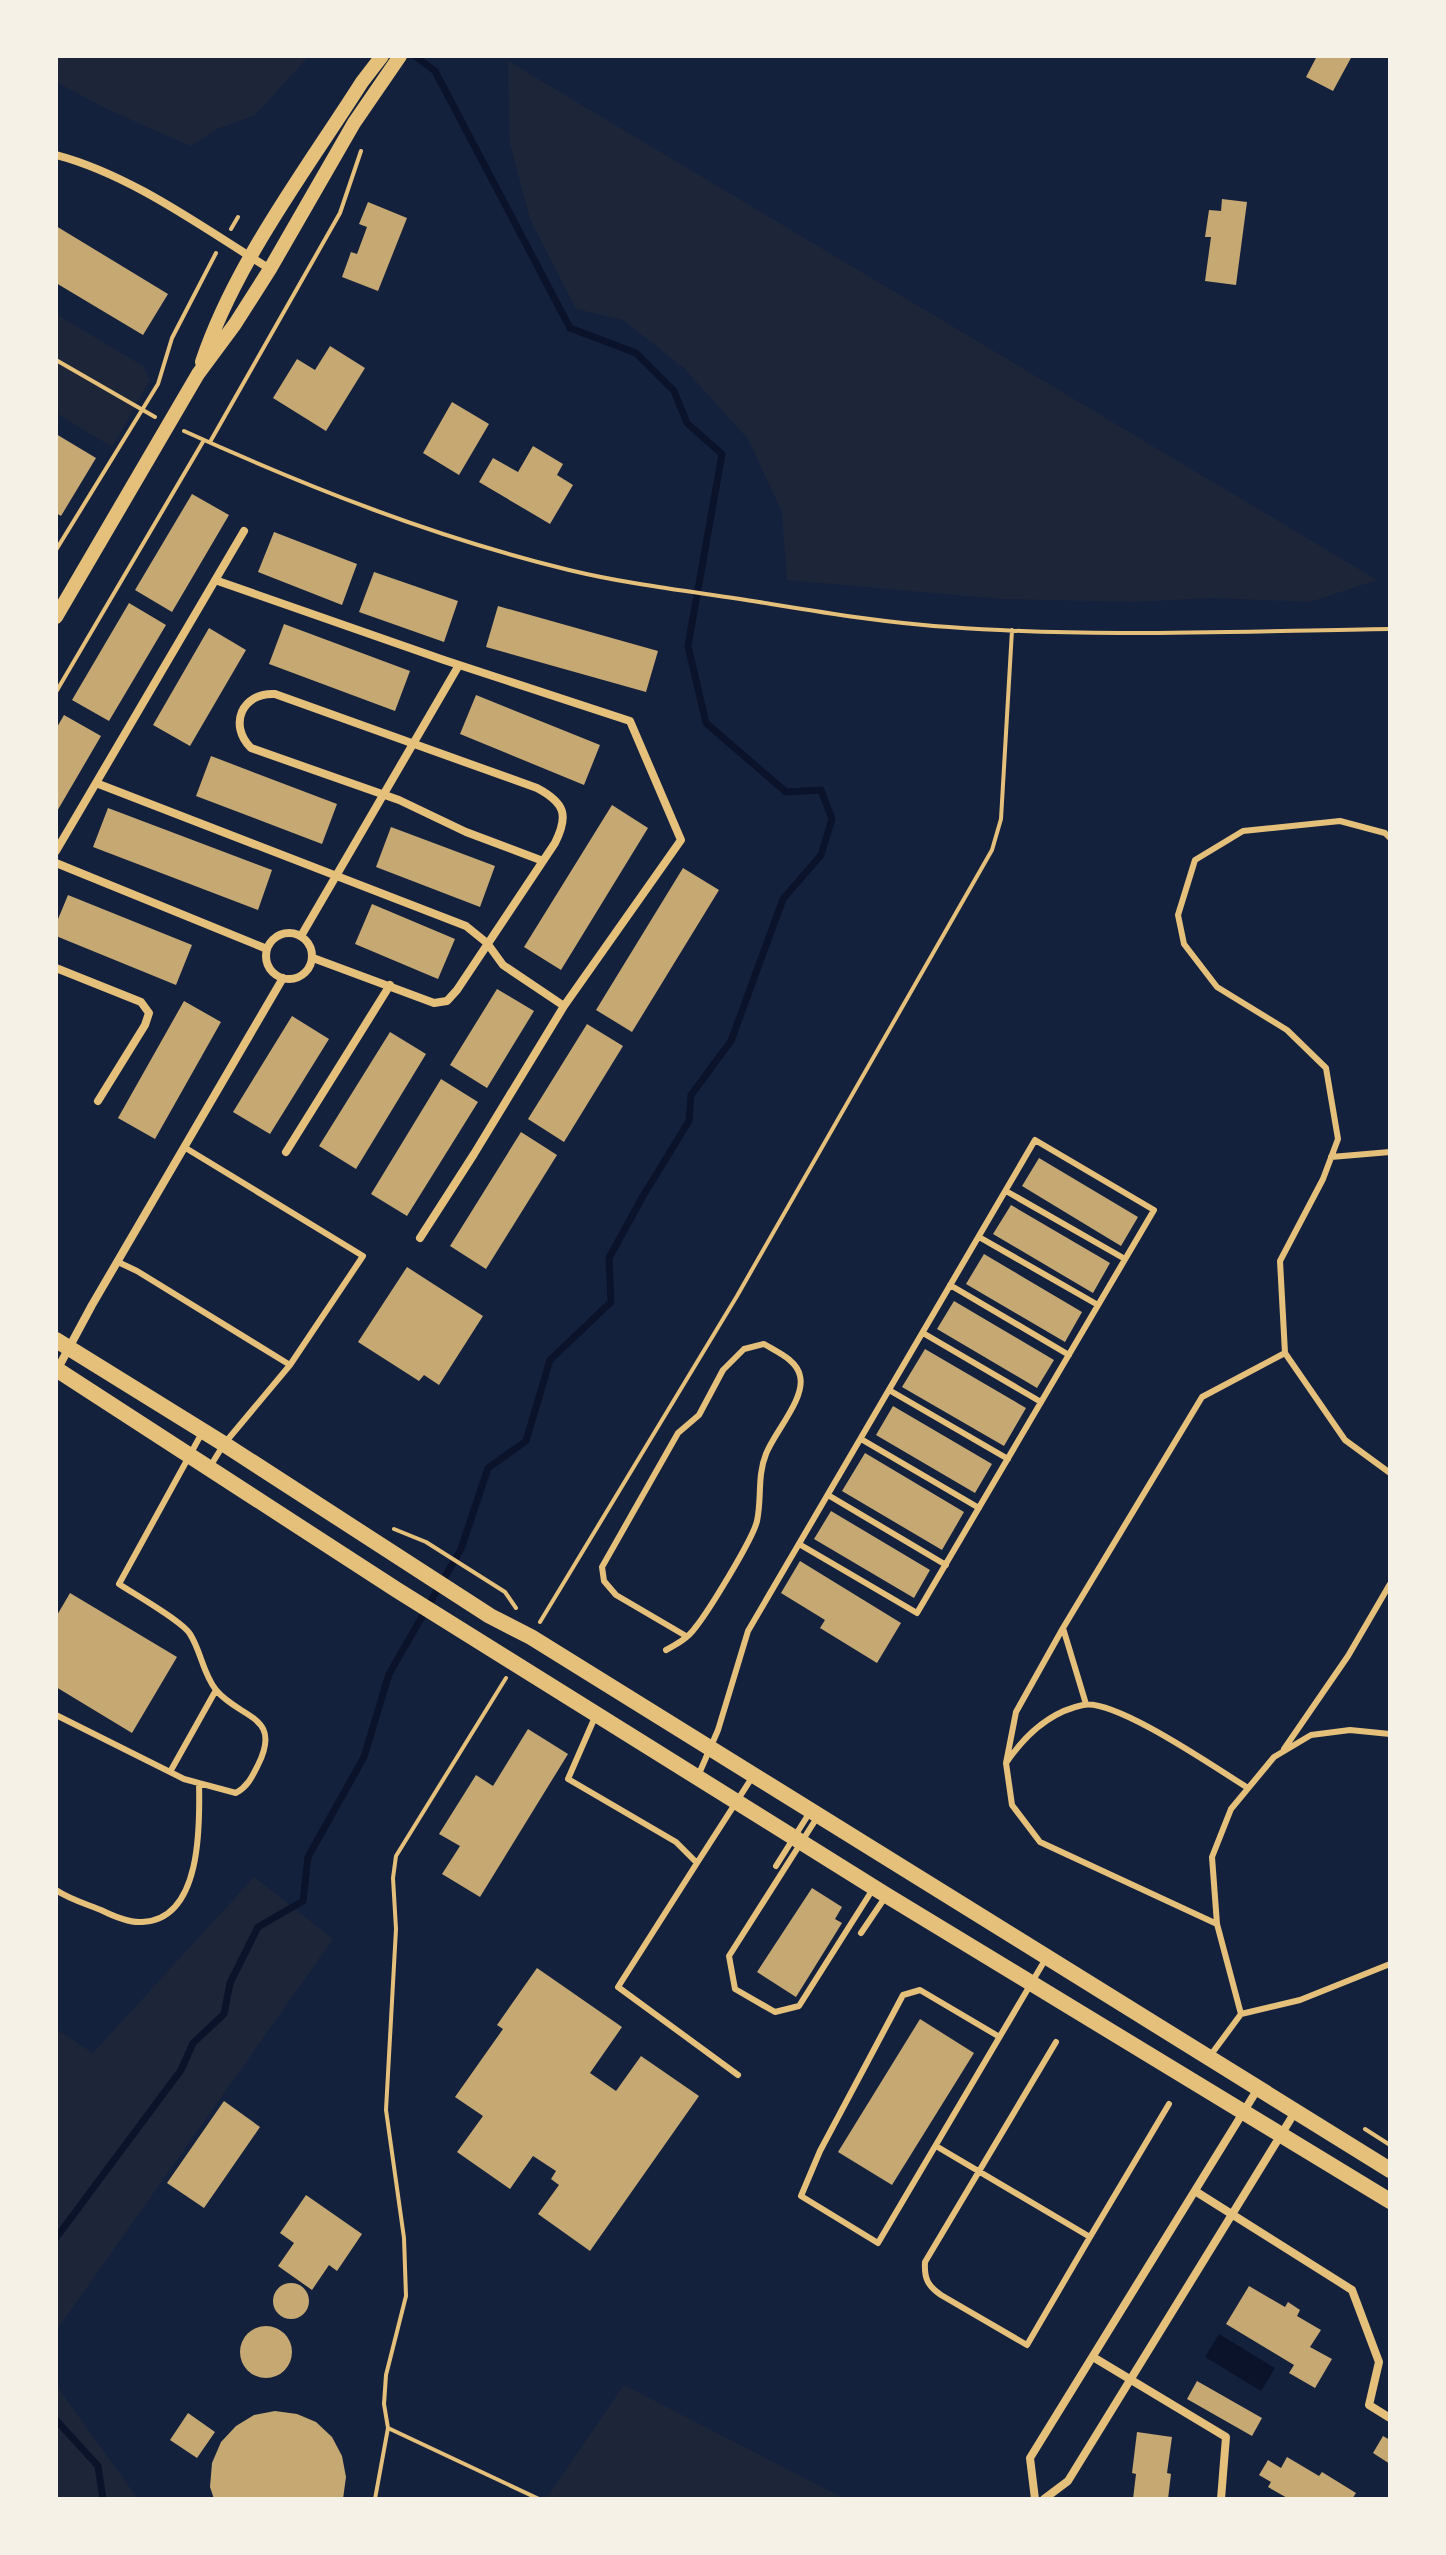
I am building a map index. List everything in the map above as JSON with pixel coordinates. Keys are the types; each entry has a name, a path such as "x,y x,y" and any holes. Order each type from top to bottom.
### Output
{"main road":[{"path":"63,1344 490,1616 531,1637 1390,2170"},
{"path":"57,1369 397,1590 880,1891 1390,2201"}],"street":[{"path":"56,617 198,374 270,269 354,123 382,56"},
{"path":"198,374 210,339 251,258 369,86 400,56"},
{"path":"56,155 98,168 120,179 270,269"},
{"path":"56,851 244,531"},
{"path":"215,580 630,721 681,840 564,1006 420,1238"},
{"path":"301,936 459,665"},
{"path":"313,958 434,1003 447,1001 543,861 561,831 563,811 550,795 537,788 275,694 257,696 242,710 239,729 251,748 384,795 466,832 543,861"},
{"path":"96,783 466,926 487,943 503,965 564,1006"},
{"path":"56,863 267,949"},
{"path":"296,933 301,936 311,948 313,958 304,973 293,979 283,978 270,969 266,956 270,942 282,934 296,933"},
{"path":"56,968 141,1002 149,1013 145,1025 98,1101"},
{"path":"57,1369 63,1344 118,1262 283,978"},
{"path":"286,1152 390,985"},
{"path":"1035,2499 1030,2458 1257,2090"},
{"path":"1044,2499 1068,2481 1295,2112"},
{"path":"1195,2191 1352,2290 1379,2362 1369,2405 1390,2418"},
{"path":"1093,2357 1226,2437 1221,2499"}],"lane":[{"path":"1390,838 1385,833 1340,821 1243,831 1195,860 1178,915 1184,944 1217,987 1287,1030 1326,1068 1338,1139 1323,1179 1280,1261 1285,1353 1345,1440 1390,1473"},
{"path":"698,1776 711,1749 748,1631 1035,1140 1154,1210 917,1613 799,1544"},
{"path":"184,1147 363,1256 290,1365 224,1444 209,1468"},
{"path":"1331,1157 1390,1152"},
{"path":"1006,1191 1125,1259"},
{"path":"979,1237 1098,1305"},
{"path":"118,1262 290,1365"},
{"path":"950,1285 1069,1355"},
{"path":"923,1333 1041,1402"},
{"path":"666,1650 686,1636 695,1629 757,1524 760,1469 767,1450 798,1395 800,1375 794,1363 764,1344 744,1349 723,1370 699,1415 678,1433 602,1567 604,1581 616,1595 686,1636"},
{"path":"1217,1924 1040,1842 1012,1805 1006,1763 1016,1712 1202,1397 1285,1353"},
{"path":"889,1390 1008,1459"},
{"path":"56,1715 170,1772 236,1793 246,1788 266,1747 266,1735 260,1723 216,1690 189,1631 119,1584 203,1431"},
{"path":"861,1439 979,1508"},
{"path":"828,1495 946,1565"},
{"path":"1283,1752 1348,1656 1390,1584"},
{"path":"1063,1628 1086,1704"},
{"path":"170,1772 216,1690"},
{"path":"1006,1763 1021,1741 1046,1720 1086,1704 1134,1718 1248,1788"},
{"path":"597,1714 568,1779 676,1842 697,1863"},
{"path":"1241,2014 1217,1924 1212,1857 1231,1809 1274,1757 1311,1735 1350,1730 1390,1734"},
{"path":"738,2075 618,1987 753,1776"},
{"path":"56,1890 116,1917 143,1922 163,1915 186,1896 200,1819 199,1783"},
{"path":"814,1814 729,1956 735,1989 775,2012 799,2006 880,1891"},
{"path":"776,1866 798,1840"},
{"path":"861,1933 880,1891"},
{"path":"998,2036 920,1990 903,1995 820,2151 801,2196 878,2243 1047,1957"},
{"path":"1208,2059 1241,2014 1300,2000 1390,1964"},
{"path":"1056,2042 925,2262 924,2276 931,2287 1027,2345 1169,2104"},
{"path":"936,2146 1090,2237"}],"path":[{"path":"210,442 340,213 365,139"},
{"path":"56,550 158,384 172,338 207,267 238,217"},
{"path":"56,360 143,411 295,481 454,537 570,570 723,597 947,627 1171,632 1390,629"},
{"path":"56,692 204,440"},
{"path":"536,1628 737,1296 992,850 1001,819 1012,630"},
{"path":"426,1542 505,1592"},
{"path":"375,2499 388,2428 384,2404 386,2375 406,2296 404,2238 386,2110 396,1929 393,1878 396,1856 511,1670"},
{"path":"388,2428 539,2499"}],"shaded area":[{"path":"56,56 309,56 255,115 217,129 191,146 109,110 56,82"},
{"path":"508,61 1377,580 1310,602 1212,598 1134,602 1000,599 787,580 782,512 748,439 684,368 623,320 576,309 530,219 510,144"},
{"path":"56,314 143,366 150,380 112,447 56,413"},
{"path":"254,1877 333,1939 56,2331 56,2029 93,2053"},
{"path":"1219,2334 1275,2368 1261,2391 1205,2357"},
{"path":"56,2385 138,2499 56,2499"},
{"path":"624,2385 845,2499 546,2499"}],"building":[{"path":"1317,56 1352,56 1333,91 1306,77"},
{"path":"1222,199 1247,202 1236,285 1205,281 1211,237 1205,237 1209,210 1221,211"},
{"path":"368,202 407,218 378,291 342,277 351,252 357,254 367,227 359,224"},
{"path":"56,226 168,294 143,335 56,283"},
{"path":"330,346 365,368 326,431 273,398 297,359 315,370"},
{"path":"452,402 489,424 459,475 423,453"},
{"path":"56,434 96,458 61,516 56,513"},
{"path":"533,446 563,464 557,475 573,485 550,524 479,482 493,458 518,472"},
{"path":"192,494 229,515 172,612 135,590"},
{"path":"274,532 357,564 342,605 258,572"},
{"path":"374,572 458,601 444,642 359,612"},
{"path":"129,603 166,625 109,721 72,700"},
{"path":"498,606 658,651 646,692 486,647"},
{"path":"284,624 410,671 395,711 269,664"},
{"path":"209,628 246,650 190,746 153,725"},
{"path":"476,695 600,745 584,785 460,734"},
{"path":"64,715 101,736 56,813 56,729"},
{"path":"211,756 337,804 322,844 196,796"},
{"path":"612,805 648,828 561,970 524,947"},
{"path":"108,808 272,870 258,910 93,847"},
{"path":"391,827 495,866 480,907 376,867"},
{"path":"683,868 719,890 632,1032 596,1010"},
{"path":"68,895 192,945 176,985 56,936 56,924"},
{"path":"372,904 455,939 438,979 355,944"},
{"path":"497,989 534,1011 487,1088 450,1065"},
{"path":"184,1001 221,1022 155,1139 118,1118"},
{"path":"292,1016 329,1039 270,1134 233,1112"},
{"path":"587,1024 623,1046 564,1142 528,1119"},
{"path":"390,1032 426,1054 356,1169 319,1146"},
{"path":"441,1079 478,1102 407,1216 371,1194"},
{"path":"521,1132 557,1155 486,1269 450,1246"},
{"path":"1039,1158 1138,1217 1121,1246 1022,1186"},
{"path":"1011,1205 1110,1263 1093,1293 993,1234"},
{"path":"984,1254 1082,1312 1065,1342 966,1284"},
{"path":"407,1267 483,1316 439,1385 424,1375 419,1381 358,1342"},
{"path":"954,1301 1054,1360 1037,1388 937,1329"},
{"path":"925,1349 1026,1408 1004,1446 902,1387"},
{"path":"893,1406 992,1464 975,1493 876,1435"},
{"path":"865,1453 964,1512 942,1550 842,1491"},
{"path":"831,1511 930,1570 914,1598 814,1539"},
{"path":"800,1561 901,1623 877,1663 820,1628 825,1620 781,1593"},
{"path":"70,1593 177,1657 132,1733 56,1687 56,1617"},
{"path":"528,1729 568,1754 480,1897 442,1874 460,1846 439,1834 476,1775 493,1786"},
{"path":"812,1888 842,1907 835,1919 842,1923 796,1997 757,1972"},
{"path":"537,1968 622,2027 590,2073 616,2091 641,2056 699,2096 590,2251 538,2214 559,2185 551,2179 556,2171 533,2156 510,2189 457,2152 483,2116 455,2097 503,2029 497,2025"},
{"path":"920,2019 974,2053 892,2185 838,2152"},
{"path":"224,2101 260,2127 204,2208 167,2183"},
{"path":"306,2195 362,2234 337,2271 329,2265 312,2290 278,2266 294,2243 280,2233"},
{"path":"291,2283 304,2288 309,2301 304,2314 291,2319 278,2314 273,2301 278,2288"},
{"path":"1249,2286 1285,2307 1288,2302 1300,2310 1297,2316 1321,2330 1310,2347 1332,2359 1315,2388 1289,2373 1294,2365 1226,2324"},
{"path":"266,2326 284,2334 292,2352 284,2370 266,2378 248,2370 240,2352 248,2334"},
{"path":"1197,2381 1262,2418 1252,2436 1187,2399"},
{"path":"275,2411 297,2414 316,2422 332,2437 342,2456 346,2477 343,2499 214,2499 210,2487 212,2463 221,2442 236,2426 254,2415"},
{"path":"188,2413 215,2432 197,2458 170,2440"},
{"path":"1137,2432 1172,2437 1167,2473 1171,2474 1168,2499 1133,2499 1136,2474 1132,2473"},
{"path":"1383,2436 1390,2440 1390,2464 1373,2453"},
{"path":"1287,2457 1319,2476 1322,2472 1356,2493 1352,2499 1289,2499 1268,2487 1271,2482 1259,2475 1268,2460 1281,2468"}],"waterway":[{"path":"56,2238 181,2070 193,2043 224,2014 230,1983 258,1927 303,1901 308,1857 364,1757 389,1674 461,1549 488,1468 526,1441 550,1360 611,1302 609,1258 689,1121 691,1095 731,1041 783,899 821,855 832,819 821,790 786,792 706,723 688,646 722,454 687,423 674,391 636,353 570,328 435,71 415,56"},
{"path":"56,2420 98,2466 103,2499"}]}
